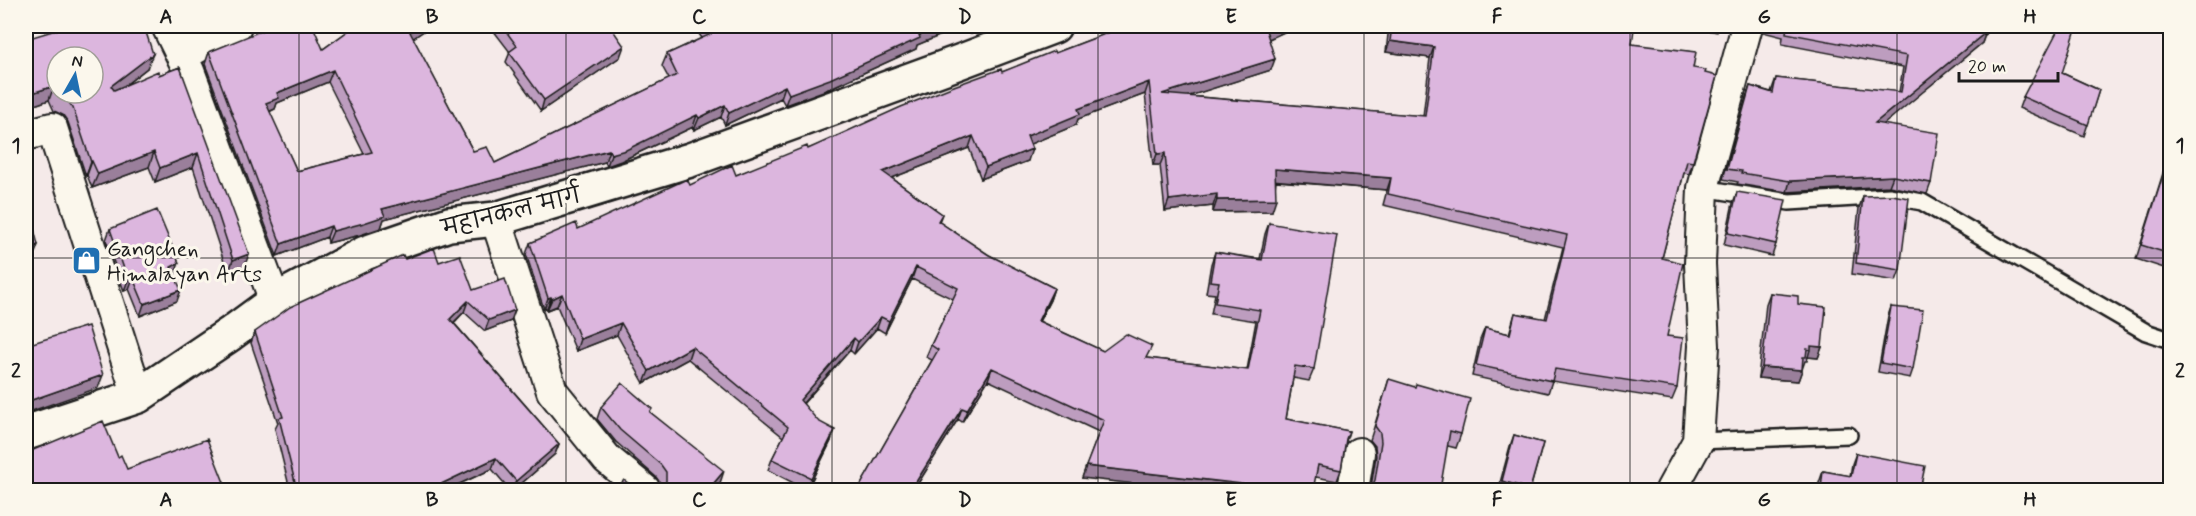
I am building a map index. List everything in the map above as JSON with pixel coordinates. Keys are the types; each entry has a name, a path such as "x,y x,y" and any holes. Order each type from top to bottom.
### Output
{"main road":[{"name":"महानकल मार्ग","path":"26,433 138,396 275,301 365,253 449,224 496,219 690,160 959,63 1054,26"}],"street":[{"path":"167,26 182,56 275,301"},
{"path":"182,56 236,26"},
{"path":"1671,490 1698,441 1704,346 1700,264 1703,188 1747,26"},
{"path":"39,132 138,396"},
{"path":"496,219 552,391 607,459 645,490"},
{"path":"1353,490 1359,453"}],"lane":[{"path":"1703,188 1789,202 1889,196 1922,202 2146,332 2170,340"},
{"path":"1698,441 1849,435"}],"building":[{"path":"69,26 144,26 153,54 111,86 114,90 158,71 159,75 180,67 249,254 233,260 198,153 160,168 154,152 98,174 91,162 71,105 105,105 105,45 45,45 45,89 26,95 26,39"},
{"path":"273,26 313,26 323,49 355,26 419,26 410,32 473,151 487,147 495,163 677,75 667,54 711,34 705,26 786,26 789,31 801,26 940,26 919,35 920,38 830,79 789,94 785,86 729,113 725,105 699,118 697,115 626,150 611,154 609,150 382,209 385,216 333,231 331,226 281,244 209,52","holes":["333,70 372,152 297,171 266,103 279,98 277,93"]},
{"path":"502,26 610,26 624,46 544,100 509,52 517,46"},
{"path":"1126,26 1277,26 1266,30 1275,59 1162,94 1425,116 1434,47 1390,41 1392,26 1612,26 1634,29 1632,44 1696,52 1693,68 1706,70 1705,73 1717,76 1693,162 1687,161 1662,258 1683,263 1667,336 1683,338 1677,388 1555,369 1552,381 1476,365 1485,328 1510,334 1515,313 1547,319 1567,235 1388,194 1391,178 1275,169 1276,199 1217,200 1217,194 1169,200 1165,153 1157,154 1149,82 1078,109 1080,114 1027,136 1032,149 986,167 973,136 883,172 942,214 938,221 989,255 1054,288 1038,321 1103,351 1126,334 1152,346 1146,358 1248,370 1260,310 1215,303 1219,282 1210,281 1215,252 1262,260 1269,223 1337,235 1314,369 1295,366 1286,419 1349,431 1341,470 1318,465 1313,490 1294,490 1086,466 1104,420 992,368 967,410 962,408 911,490 858,490 938,350 931,345 958,288 916,267 889,321 881,317 858,342 854,338 800,400 818,421 835,430 811,478 772,459 788,427 692,347 649,371 621,323 580,339 562,294 552,299 548,298 530,243 576,223 578,229 687,179 690,185 732,165 736,175 807,146 808,149 954,86 1001,69 1002,72"},
{"path":"1787,26 1988,26 1986,32 1875,123 1939,133 1931,183 1893,176 1790,181 1727,169 1750,86 1773,93 1776,78 1901,92 1907,56 1786,33"},
{"path":"2060,26 2077,26 2062,73 2099,90 2088,125 2023,97"},
{"path":"2170,153 2170,254 2141,245"},
{"path":"1737,192 1786,200 1776,244 1728,233"},
{"path":"1892,195 1909,198 1900,270 1856,263 1863,196"},
{"path":"26,197 38,245 26,248"},
{"path":"157,210 179,263 171,267 181,290 144,304 133,278 128,280 110,229"},
{"path":"434,248 439,262 460,255 473,290 505,279 515,310 489,320 468,301 450,319 559,444 516,481 496,458 441,484 447,490 297,490 279,418 283,417 255,332 290,307 403,255 405,259"},
{"path":"1770,293 1798,296 1798,304 1826,307 1822,347 1811,346 1811,350 1807,349 1806,357 1803,357 1802,370 1762,367"},
{"path":"1891,307 1923,310 1913,369 1881,363"},
{"path":"88,326 103,375 26,402 26,345"},
{"path":"1389,379 1470,399 1461,434 1450,431 1440,490 1367,490 1372,487 1375,480 1381,442 1380,433 1375,426"},
{"path":"622,383 652,409 650,412 724,471 708,490 660,490 666,481 666,472 620,430 601,407"},
{"path":"103,421 118,457 121,455 127,469 207,439 227,490 26,490 26,453"},
{"path":"1514,435 1543,443 1530,489 1502,481"},
{"path":"1856,453 1925,466 1920,490 1801,490 1802,486 1821,489 1823,471 1851,476"},
{"path":"624,480 637,490 615,490"}],"place":[{"name":"Gangchen Himalayan Arts","path":"86,261"}]}
